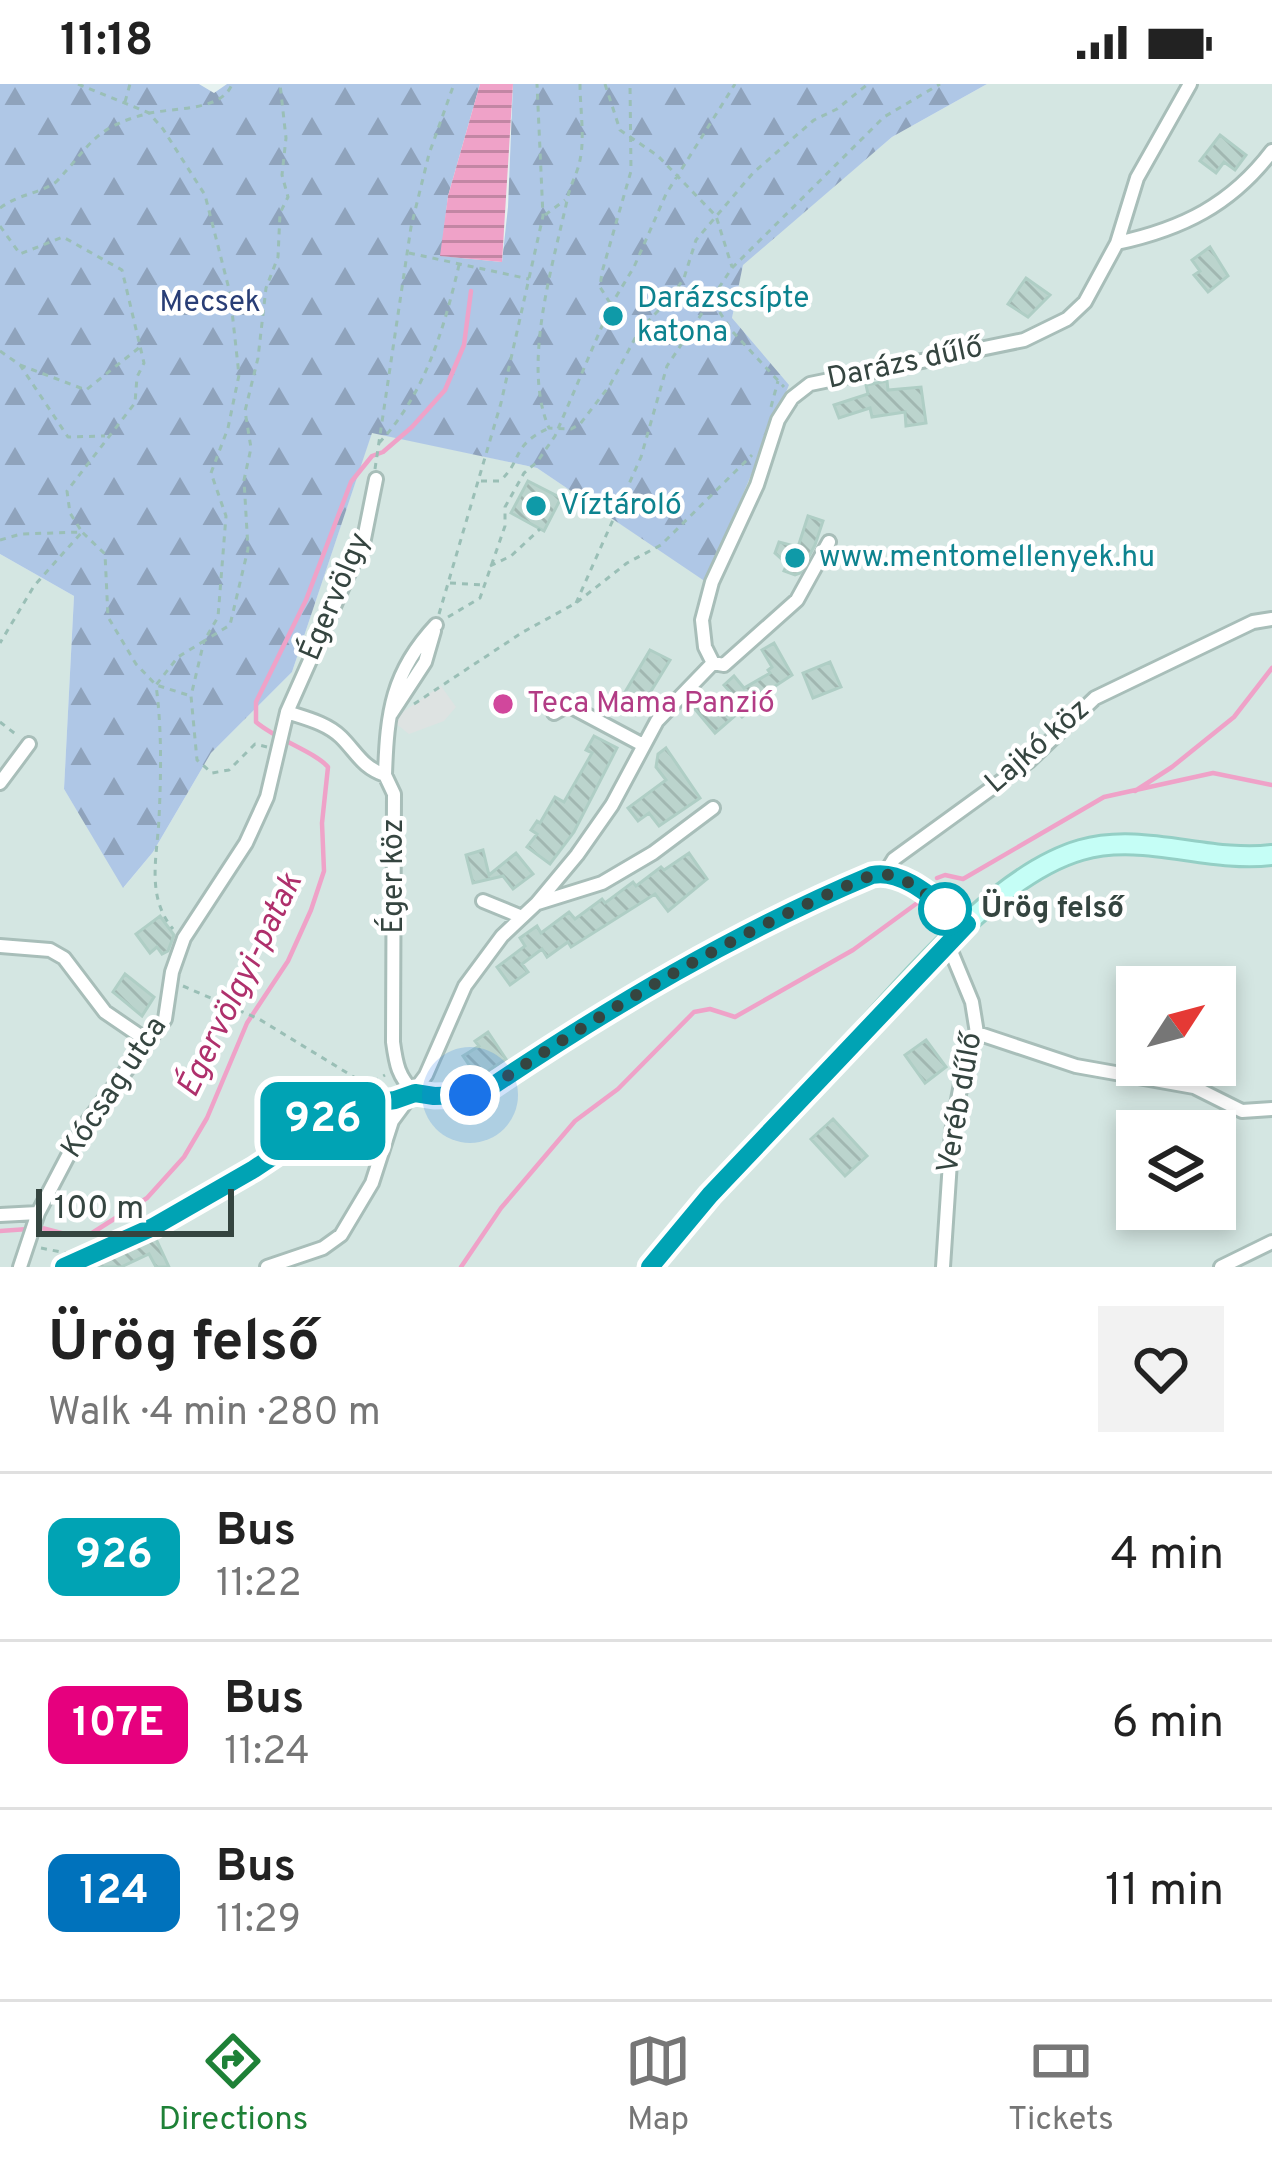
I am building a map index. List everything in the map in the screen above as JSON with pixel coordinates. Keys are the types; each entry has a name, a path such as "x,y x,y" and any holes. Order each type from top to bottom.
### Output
{"main road":[{"path":"650,1267 710,1195 947,944 1048,863 1083,849 1114,845 1272,855"}],"street":[{"name":"Darázs dűlő","path":"713,663 705,647 702,620 712,582 758,485 772,431 792,398 810,384 833,377 1045,332 1085,302 1117,243 1136,178 1190,84"},
{"path":"1117,243 1167,232 1193,220 1272,151"},
{"name":"Égervölgy","path":"287,712 364,539 376,479"},
{"path":"267,1267 323,1248 341,1235 372,1183 392,1121 415,1093 465,986 612,805 657,721 713,663 724,665 796,600 829,542"},
{"name":"Lajkó köz","path":"886,872 894,859 1028,761 1095,698 1253,622 1272,619"},
{"path":"385,775 399,676 436,625"},
{"path":"554,713 568,705 643,745"},
{"name":"Kócsag utca","path":"20,1267 37,1217 82,1129 165,1019 184,938 246,843 267,797 287,712"},
{"name":"Éger köz","path":"287,712 341,737 354,756 385,775 394,794 393,1042 397,1067"},
{"path":"0,783 29,744"},
{"path":"537,903 602,883 653,853 713,808"},
{"path":"64,1267 153,1227 254,1169 347,1107 415,1093 470,1095 488,1089 663,978 789,910 886,872 904,879 967,924"},
{"path":"483,901 522,917"},
{"name":"Veréb dűlő","path":"943,1267 952,1132 963,1072 977,1033 972,1002 947,944"},
{"path":"0,946 50,950 64,958 105,1012 149,1042"},
{"path":"977,1033 1076,1066 1194,1087 1242,1111 1272,1109"},
{"path":"397,1067 415,1093"},
{"path":"0,1214 37,1217"},
{"path":"1221,1267 1272,1242"}],"path":[{"path":"78,84 149,113 205,195 230,293 239,375 211,473 226,516 218,617 204,640 191,696 196,760 212,773 230,770 255,744 280,744"},
{"path":"124,103 130,84"},
{"path":"0,208 20,194 56,182 100,131 149,113 216,102 229,94 232,84"},
{"path":"184,938 160,908 153,871 161,723 156,686 178,657 230,625 248,549 244,480 251,448 245,411 258,358 266,288 278,257 280,213 288,197 282,175 286,139 280,84"},
{"path":"375,460 397,344 407,252 429,154 454,84"},
{"path":"436,625 494,428 543,215 537,84"},
{"path":"549,428 542,412 538,373 542,320 567,199 581,159 580,84"},
{"path":"605,84 613,115 629,138 658,156 716,216 732,268"},
{"path":"611,305 600,287 627,189 630,84"},
{"path":"436,625 480,598 505,526 505,507 558,429 611,305 676,176 735,84"},
{"path":"479,481 500,481 522,444 549,428 571,429 591,411 639,331 684,278 696,239 753,173 814,120 837,109 868,84"},
{"path":"576,603 641,457 667,366 732,268 884,117 940,84"},
{"path":"543,215 567,199"},
{"path":"0,226 20,254 63,237 122,270 144,362 137,377 135,403 67,491 70,513 105,554 108,616 136,664 156,686 191,696"},
{"path":"407,252 529,279"},
{"path":"377,448 418,390 450,305 459,265"},
{"path":"712,301 778,380"},
{"path":"0,351 20,365 86,390 142,346"},
{"path":"20,365 68,437 107,436"},
{"path":"441,686 661,545 744,462"},
{"path":"489,566 511,556 540,529"},
{"path":"0,540 21,534 82,532"},
{"path":"0,643 34,586 82,532"},
{"path":"449,583 483,585"},
{"path":"0,722 29,744"},
{"path":"171,980 259,1019 367,1085 397,1067"}],"shaded area":[{"path":"480,84 513,84 502,262 440,256 448,196"},
{"path":"987,84 1272,84 1272,1267 0,1267 0,554 74,596 64,789 124,887 153,852 211,753 292,672 372,432 537,468 706,581 732,318 743,264 892,137"},
{"path":"441,686 456,707 444,721 409,734 391,720"}],"green space":[{"name":"Mecsek","path":"0,84 199,84 214,93 227,84 480,84 448,196 441,256 502,262 513,84 987,84 892,137 743,265 732,318 789,385 706,582 537,468 372,433 292,672 211,753 153,852 123,888 64,789 74,596 0,554"}],"building":[{"path":"1220,135 1246,155 1235,170 1224,162 1216,173 1200,161"},
{"path":"1210,247 1228,276 1208,292 1194,275 1200,271 1192,260"},
{"path":"1026,278 1050,295 1028,317 1008,304"},
{"path":"887,381 888,390 921,387 926,423 906,426 905,412 872,417 870,408 839,418 834,405 868,394 866,385"},
{"name":"Víztároló","path":"528,481 561,498 544,531 511,513"},
{"path":"808,516 823,521 815,545 795,575 784,571 787,564 775,553 779,542 798,547"},
{"path":"774,643 792,675 715,733 694,708 706,698 715,709 732,694 724,685 734,676 744,688 770,673 772,667 762,650"},
{"path":"650,650 670,660 637,714 618,704"},
{"path":"830,662 841,687 813,698 803,673"},
{"path":"594,736 617,748 574,832 550,864 527,847 537,834 531,830 555,797 564,802 592,753 586,750"},
{"path":"666,748 700,798 659,826 649,813 638,821 628,808 666,780 656,767 658,754"},
{"path":"483,850 489,875 516,853 533,874 513,889 503,876 473,883 466,855"},
{"path":"689,853 707,879 668,911 655,894 571,947 568,942 547,957 542,949 522,964 528,972 510,985 497,967 525,946 520,938 537,926 541,933 569,912 575,919 602,899 605,903 633,882 636,886"},
{"path":"160,916 174,935 168,951 162,954 157,947 150,953 136,934"},
{"path":"125,974 154,997 142,1016 113,992"},
{"path":"488,1032 506,1059 478,1078 463,1056 479,1046 475,1041"},
{"path":"926,1040 946,1067 925,1083 905,1055"},
{"path":"833,1119 867,1156 845,1176 811,1139"},
{"path":"155,1237 169,1267 156,1267 149,1254 121,1267 90,1267"}],"waterway":[{"name":"Égervölgyi-patak","path":"0,1231 42,1228 65,1234 92,1233 147,1198 184,1157 207,1118 247,1023 288,961 324,871 322,823 328,767 256,722 256,702 306,600 351,482 372,456 412,427 445,390 464,345 471,291"},
{"path":"1135,791 1234,717 1272,668"},
{"path":"937,878 963,879 1104,797 1213,773 1272,785"},
{"path":"461,1267 501,1208 575,1121 618,1089 694,1012 710,1009 735,1017 853,950 920,901"}],"bus line":[{"name":"926","path":"64,1267 153,1227 254,1169 347,1107 415,1093 470,1095 488,1089 663,978 789,910 872,875 886,872 904,879 967,924 710,1195 650,1267"}],"place":[{"name":"Darázscsípte katona","path":"613,316"},
{"name":"Víztároló","path":"536,506"},
{"name":"www.mentomellenyek.hu","path":"795,558"},
{"name":"Teca Mama Panzió","path":"503,704"},
{"name":"Ürög felső","path":"945,909"}],"route":[{"path":"470,1095 488,1089 663,978 789,910 872,875 886,872 904,879 945,909"}]}
